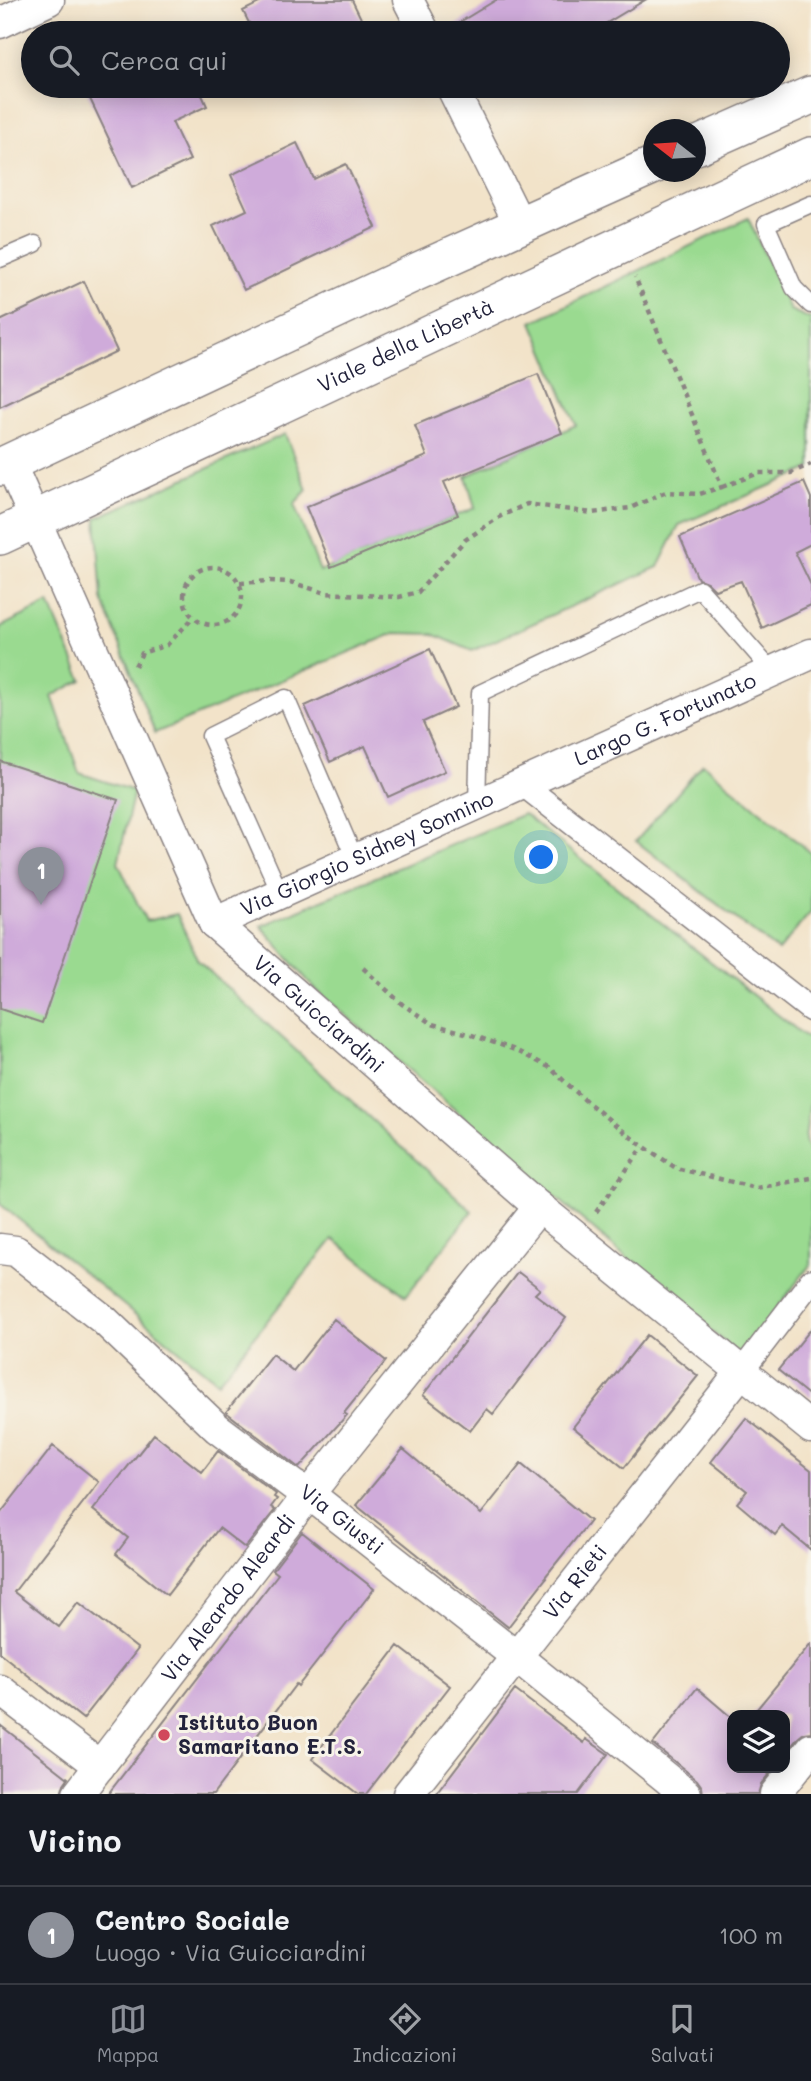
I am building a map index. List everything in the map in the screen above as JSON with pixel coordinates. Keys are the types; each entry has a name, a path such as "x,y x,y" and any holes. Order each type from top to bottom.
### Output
{"street":[{"path":"0,23 48,0"},
{"path":"408,0 419,21"},
{"path":"706,141 811,95"},
{"path":"457,98 520,225"},
{"name":"Viale della Libertà","path":"0,536 811,156"},
{"path":"5,465 643,170"},
{"name":"Via Guicciardini","path":"5,465 35,519 214,923 539,1207 811,1428"},
{"name":"Largo G. Fortunato","path":"521,783 811,654"},
{"path":"521,783 811,1010"},
{"name":"Via Giorgio Sidney Sonnino","path":"214,923 521,783"},
{"name":"Via Aleardo Aleardi","path":"78,1794 309,1494 539,1207"},
{"name":"Via Giusti","path":"0,1249 16,1251 104,1320 217,1428 309,1494 686,1794"},
{"path":"742,1371 811,1281"},
{"name":"Via Rieti","path":"408,1794 742,1371"},
{"path":"0,1690 100,1766"},
{"path":"775,1794 811,1749"}],"lane":[{"path":"811,204 766,224 794,288 811,305"},
{"path":"0,259 35,244"},
{"path":"477,804 480,693 699,589 771,670"},
{"path":"281,894 210,736 286,698 355,859"}],"path":[{"path":"634,273 722,488"},
{"path":"240,583 290,582 325,593 399,597 418,592 465,540 501,516 527,504 592,513 629,508 666,492 700,494 759,472 790,473 811,464"},
{"path":"209,567 226,569 240,583 242,602 231,619 212,625 202,623 187,610 184,592 192,575 199,570 209,567"},
{"path":"113,691 132,673 142,653 167,645 194,617"},
{"path":"363,968 402,1004 432,1024 515,1050 549,1067 643,1147 676,1168 756,1188 811,1178"},
{"path":"576,1238 643,1147"}],"green space":[{"path":"748,218 790,310 811,319 811,468 679,525 658,567 472,651 433,634 395,633 155,733 102,599 96,518 285,434 307,490 294,504 320,571 475,508 466,476 576,425 532,322"},
{"path":"49,603 82,680 52,696 79,773 134,791 118,863 146,921 177,914 198,961 472,1211 406,1296 333,1239 218,1382 0,1204 0,627"},
{"path":"703,764 811,853 811,912 778,951 636,841"},
{"path":"524,814 811,1041 811,1092 805,1140 811,1158 811,1264 740,1356 314,988 261,926"}],"building":[{"path":"265,0 352,0 362,21 248,21 243,11"},
{"path":"496,0 645,0 610,21 462,21"},
{"path":"90,98 203,98 207,106 172,122 190,160 132,188"},
{"path":"297,143 314,179 346,164 376,227 244,290 213,226 247,210 231,175"},
{"path":"84,281 117,351 0,407 0,321"},
{"path":"538,374 562,433 444,482 458,515 331,567 306,507 427,456 415,425"},
{"path":"804,482 811,498 811,544 795,552 811,585 811,605 762,628 741,581 715,590 707,582 698,579 680,537"},
{"path":"430,649 456,707 423,722 445,771 388,797 365,746 330,762 305,706"},
{"path":"0,761 118,800 42,1023 0,1009"},
{"path":"518,1272 540,1289 535,1294 566,1318 493,1414 487,1409 470,1431 423,1395"},
{"path":"334,1319 386,1361 344,1413 347,1415 299,1468 226,1412 272,1354 293,1371"},
{"path":"811,1329 811,1397 778,1370"},
{"path":"647,1335 698,1376 624,1468 573,1427"},
{"path":"746,1418 811,1470 811,1550 782,1526 775,1535 737,1503 747,1491 711,1462"},
{"path":"154,1434 202,1472 218,1451 276,1494 274,1497 277,1499 271,1507 275,1510 245,1548 219,1528 167,1595 116,1554 128,1538 93,1510"},
{"path":"53,1446 99,1482 14,1592 59,1627 78,1602 138,1649 83,1719 0,1653 0,1514"},
{"path":"403,1449 481,1514 521,1464 590,1521 508,1627 356,1505"},
{"path":"302,1532 374,1589 298,1686 296,1684 213,1794 108,1794 278,1574 273,1570"},
{"path":"811,1643 811,1732 804,1733 790,1748 790,1710 756,1710"},
{"path":"398,1646 450,1686 366,1794 358,1794 312,1759"},
{"path":"697,1688 727,1714 727,1773 770,1773 761,1784 758,1794 703,1794 697,1780 653,1744"},
{"path":"515,1690 584,1743 586,1739 608,1754 578,1794 436,1794"},
{"path":"0,1725 68,1778 61,1794 0,1794"}],"place":[{"name":"Centro Sociale","path":"41,905"},
{"name":"Istituto Buon Samaritano E.T.S.","path":"164,1735"}]}
